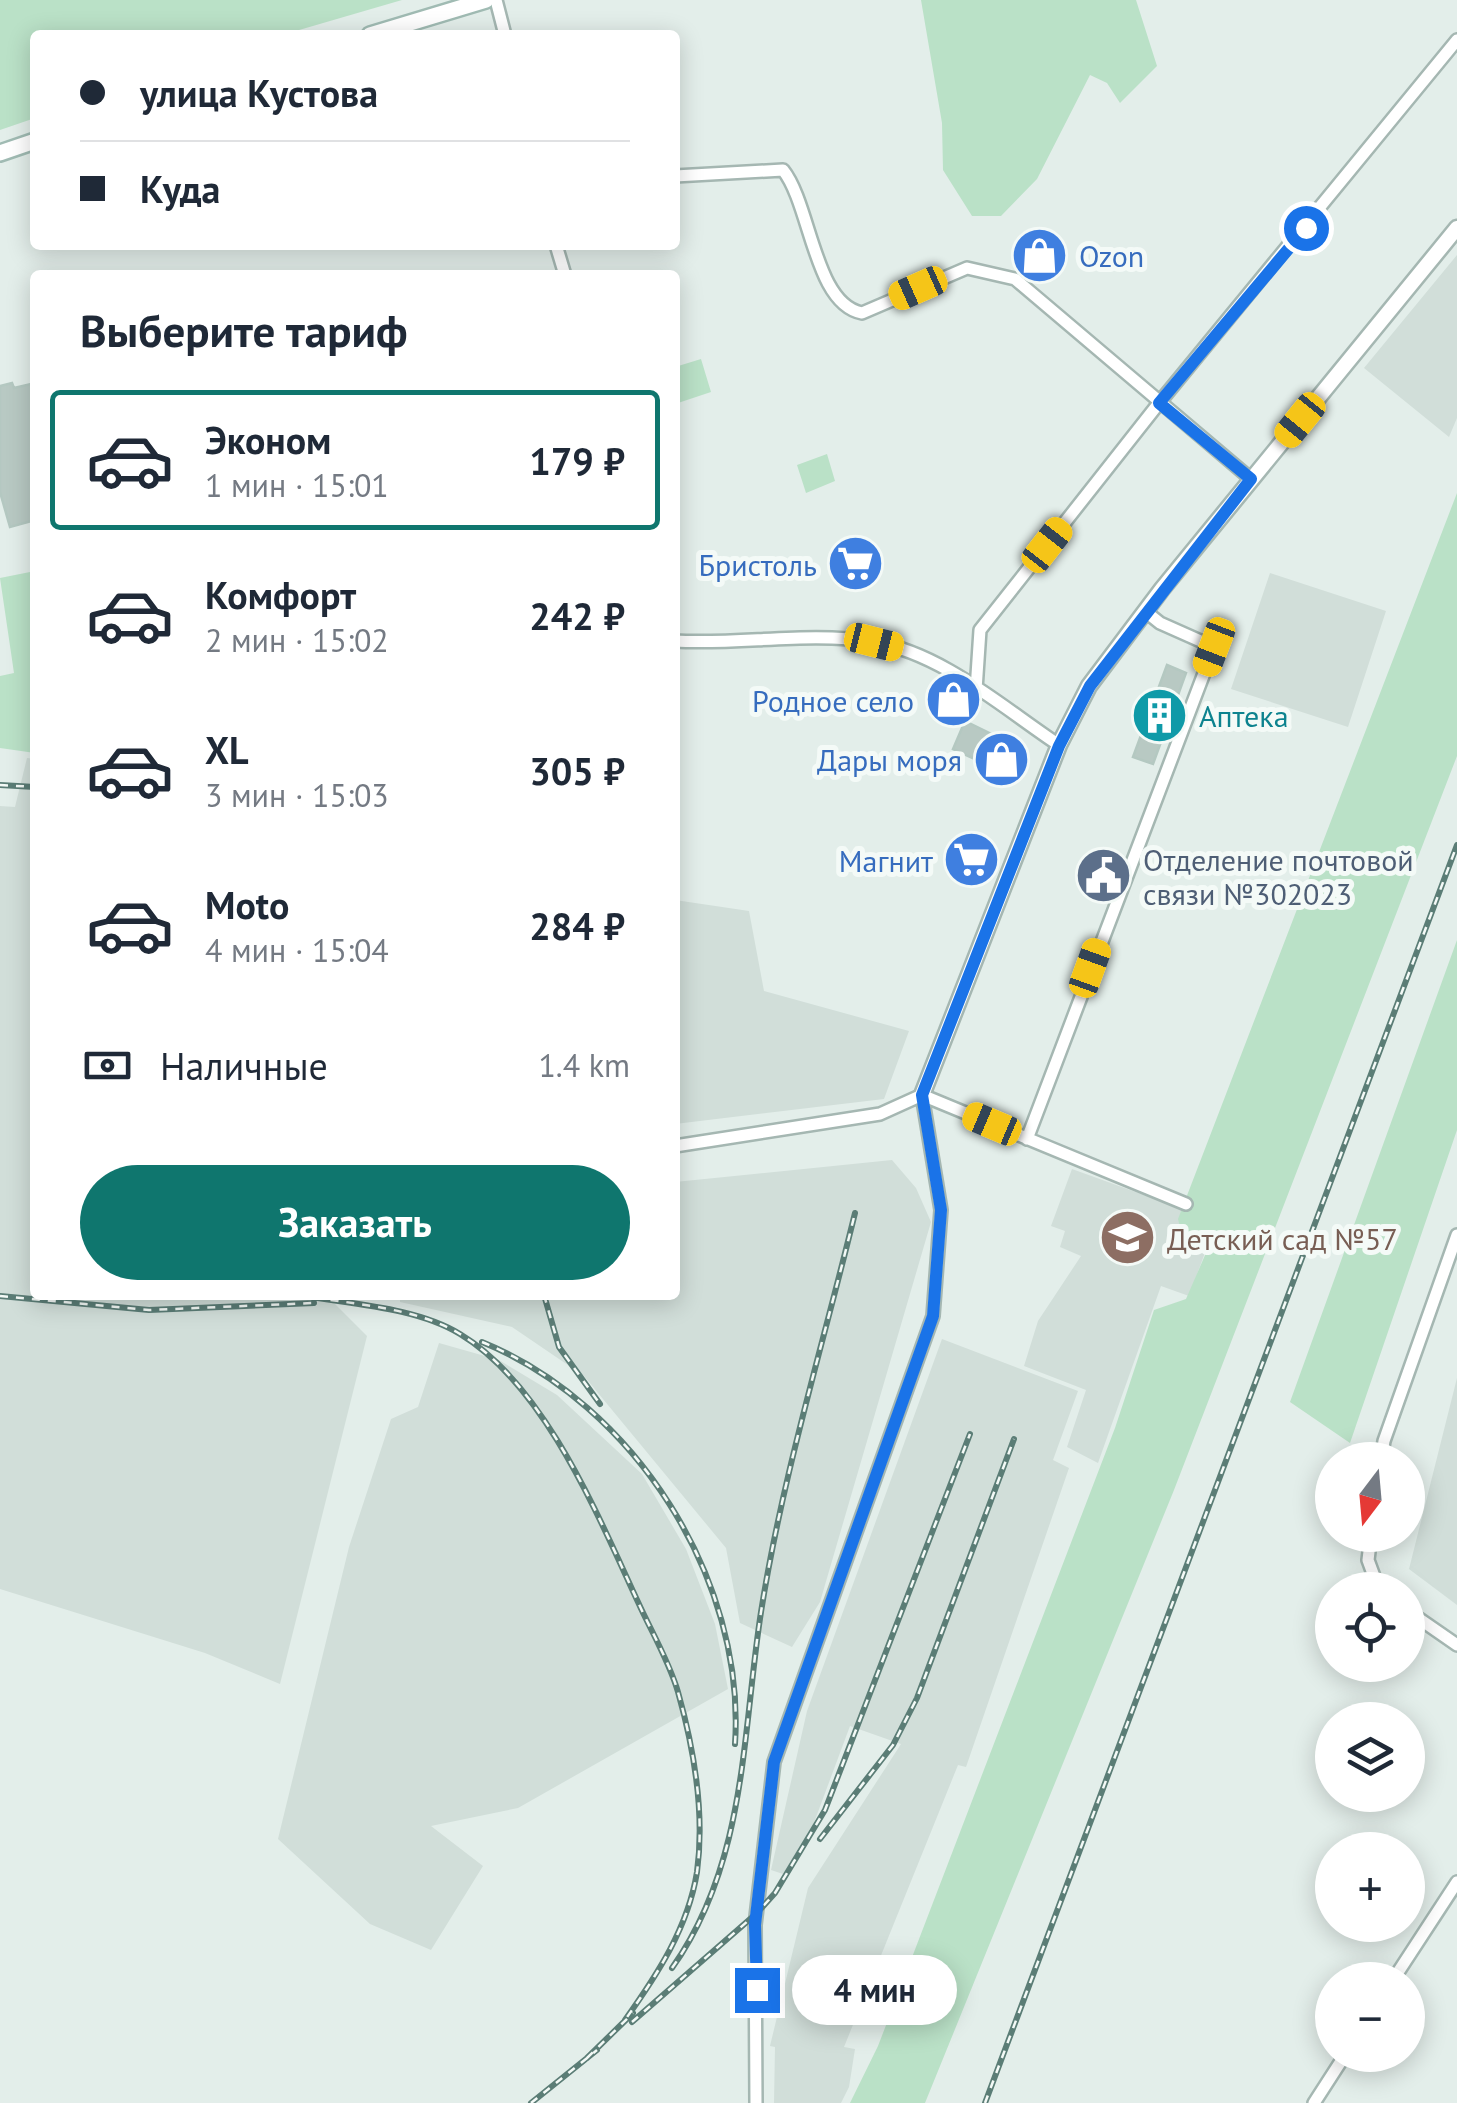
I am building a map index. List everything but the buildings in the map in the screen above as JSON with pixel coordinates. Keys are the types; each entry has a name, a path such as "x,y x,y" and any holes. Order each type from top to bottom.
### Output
{"main road":[{"path":"387,30 486,0"},
{"path":"0,153 30,144"}],"street":[{"path":"496,0 505,30"},
{"path":"976,690 980,630 1159,403 1457,40"},
{"path":"680,176 782,170 833,296 841,306 862,314 967,268 1002,273 1251,479"},
{"path":"756,2103 755,1925 774,1762 933,1316 941,1210 922,1095 1059,746 1090,686 1145,611 1457,228"},
{"path":"1028,1139 1214,647 1160,624 1145,611"},
{"path":"680,641 874,642 934,662 1059,746"},
{"path":"680,1145 880,1114 922,1095 1186,1204"},
{"path":"1384,1442 1457,1235"},
{"path":"1425,1623 1457,1645"},
{"path":"1405,1962 1457,1882"},
{"path":"1314,2103 1333,2072"}],"shaded area":[{"path":"1457,255 1457,418 1449,437 1364,368"},
{"path":"1270,573 1386,611 1348,727 1231,689"},
{"path":"30,758 30,1300 331,1300 367,1336 280,1684 205,1653 0,1589 0,806 15,807"},
{"path":"680,901 749,911 764,991 909,1031 884,1099 680,1123"},
{"path":"892,1160 916,1188 931,1222 820,1602 792,1647 740,1623 726,1548 584,1376 512,1327 400,1302 680,1300 680,1181"},
{"path":"1072,1169 1202,1216 1191,1244 1206,1250 1189,1296 1161,1286 1098,1463 1067,1447 1086,1390 1024,1366 1038,1321 1081,1256 1060,1247 1065,1231 1051,1226"},
{"path":"942,1339 1078,1391 1053,1460 1069,1468 966,1767 958,1765 844,2047 855,2049 849,2087 841,2103 774,2103 775,2047 770,2046 808,1888 901,1744 850,1726 812,1828 783,1874 771,1870 807,1711"},
{"path":"439,1343 499,1360 557,1395 642,1474 686,1549 715,1624 728,1689 518,1808 431,1826 483,1866 431,1950 370,1924 278,1839 349,1547 391,1419 418,1407"},
{"path":"1457,1378 1457,1605 1425,1581 1425,1572 1409,1569 1413,1552 1425,1552 1425,1505"}],"green space":[{"path":"0,0 402,0 299,30 30,30 30,120 0,130"},
{"path":"921,0 1136,0 1157,66 1120,103 1107,83 1090,75 1037,179 1001,216 972,216 943,170 942,123"},
{"path":"701,359 711,392 680,402 680,365"},
{"path":"827,454 835,481 806,493 797,465"},
{"path":"1457,493 1457,756 1174,1490 925,2103 850,2103 878,2046 1115,1428 1154,1310 1186,1299 1209,1246 1182,1235 1178,1219"},
{"path":"30,572 30,752 0,748 0,676 14,673 0,578"},
{"path":"1457,940 1457,1130 1350,1442 1290,1402"}],"railway":[{"path":"0,785 30,787"},
{"path":"985,2103 1457,845"},
{"path":"672,1968 697,1927 728,1841 738,1796 770,1562 855,1213"},
{"path":"0,1296 30,1299"},
{"path":"43,1300 149,1310 314,1303"},
{"path":"331,1300 382,1308 442,1325 490,1357 518,1385 587,1493 665,1658 678,1692 693,1758 700,1827 697,1872 679,1932 625,2020"},
{"path":"545,1300 559,1347 600,1404"},
{"path":"482,1342 537,1370 587,1408 632,1453 670,1504 700,1561 721,1620 734,1682 735,1744"},
{"path":"632,2022 757,1913 775,1893 825,1810 970,1434"},
{"path":"820,1839 893,1745 917,1698 1014,1439"},
{"path":"587,2058 633,2013"},
{"path":"531,2103 597,2050"}],"place":[{"name":"Ozon","path":"1040,255"},
{"name":"Бристоль","path":"856,564"},
{"name":"Родное село","path":"953,700"},
{"name":"Аптека","path":"1160,715"},
{"name":"Дары моря","path":"1001,759"},
{"name":"Магнит","path":"972,860"},
{"name":"Отделение почтовой связи №302023","path":"1104,876"},
{"name":"Детский сад №57","path":"1128,1238"}],"route":[{"path":"757,1990 755,1925 774,1762 933,1316 941,1210 922,1095 1059,746 1090,686 1130,629 1251,479 1159,403 1306,228"}]}
